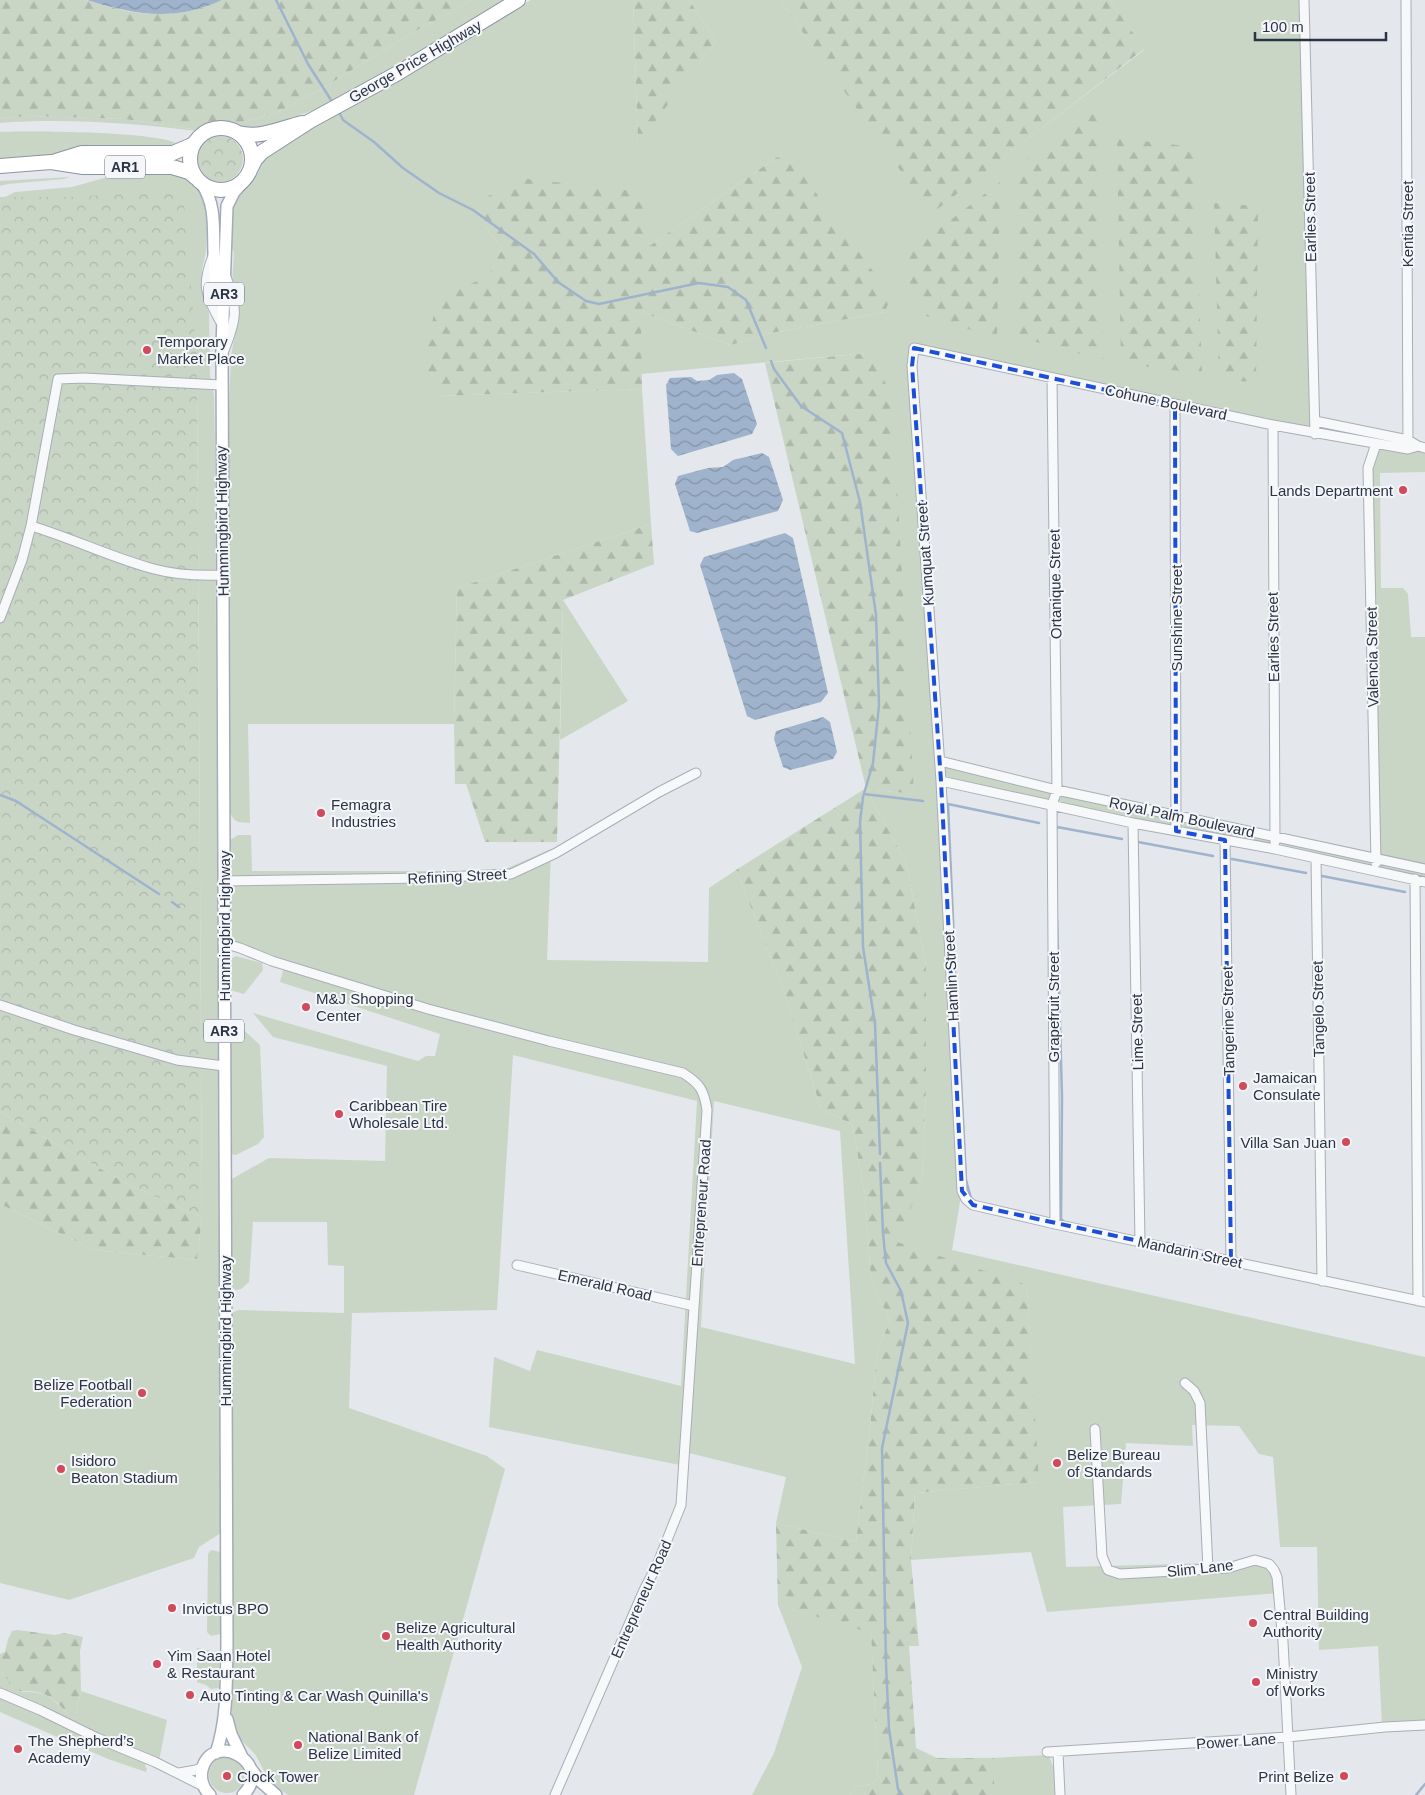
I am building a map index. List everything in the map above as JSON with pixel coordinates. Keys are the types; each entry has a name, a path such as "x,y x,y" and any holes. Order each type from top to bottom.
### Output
{"highway":[{"name":"George Price Highway","path":"251,168 262,152 310,121 390,77 518,0"},
{"name":"George Price Highway","path":"238,133 247,136 259,135 310,121"},
{"path":"227,129 238,133 250,148 252,158 251,168 242,183 222,190 212,189 199,181 190,164 194,144 202,135 212,130 227,129"},
{"name":"AR1","path":"51,162 82,153 174,153 194,144"},
{"name":"AR1","path":"0,166 51,162 83,166 172,167 189,172 199,181"}],"main road":[{"name":"Hummingbird Highway","path":"199,181 208,195 213,212 221,352 227,1634 226,1715 216,1753"},
{"name":"Hummingbird Highway","path":"221,352 227,206 234,192 242,183"},
{"name":"Hummingbird Highway","path":"226,1715 242,1757 259,1780 276,1795"},
{"path":"207,1790 201,1773 210,1757 216,1753 230,1751 242,1757"},
{"path":"243,1795 251,1784 250,1768"}],"street":[{"name":"Earlies Street","path":"1304,0 1315,434"},
{"name":"Kentia Street","path":"1406,0 1415,445"},
{"name":"Cohune Boulevard","path":"914,348 1315,434 1376,444 1415,445"},
{"name":"Kumquat Street","path":"914,348 912,366 940,761"},
{"path":"0,618 22,560 58,379 92,378 221,385"},
{"name":"Ortanique Street","path":"1052,378 1057,790"},
{"name":"Sunshine Street","path":"1175,404 1176,831"},
{"path":"1315,421 1415,445"},
{"name":"Earlies Street","path":"1273,425 1275,849"},
{"name":"Valencia Street","path":"1376,444 1368,468 1376,871"},
{"path":"30,526 54,532 155,570 192,575 223,575"},
{"name":"Hamlin Street","path":"940,761 962,1190"},
{"name":"Royal Palm Boulevard","path":"940,761 1057,790 1425,869"},
{"name":"Refining Street","path":"223,881 424,878 511,874 556,853 659,792 696,773"},
{"name":"Royal Palm Boulevard","path":"941,781 1133,823 1275,849 1425,882"},
{"name":"Grapefruit Street","path":"1055,1224 1052,805 1057,790"},
{"name":"Lime Street","path":"1133,823 1140,1242"},
{"name":"Tangerine Street","path":"1226,840 1231,1261"},
{"name":"Tangelo Street","path":"1316,858 1322,1281"},
{"path":"1415,879 1422,1301"},
{"name":"Entrepreneur Road","path":"223,943 272,961 428,1009 549,1041 683,1073 696,1081 704,1094 707,1110 681,1504 657,1565 644,1590 555,1795"},
{"path":"0,1005 74,1030 177,1060 224,1066"},
{"name":"Mandarin Street","path":"962,1190 966,1199 973,1205 1422,1301"},
{"name":"Emerald Road","path":"517,1265 694,1306"},
{"path":"1185,1383 1194,1390 1200,1403 1208,1569"},
{"name":"Slim Lane","path":"1095,1429 1102,1556 1108,1570 1124,1574 1228,1568 1255,1560 1269,1564 1274,1570 1277,1577 1283,1642 1291,1795"},
{"path":"0,1693 178,1773 207,1790"},
{"name":"Power Lane","path":"1047,1752 1058,1753 1288,1737 1425,1725"},
{"path":"1058,1753 1060,1795"},
{"path":"178,1773 203,1768"}],"highlighted area":[{"path":"914,348 1175,405 1176,831 1225,840 1231,1261 973,1205 962,1191 941,781 912,366"}],"green space":[{"path":"0,0 84,0 128,11 169,14 195,9 222,0 473,0 412,33 323,88 278,112 233,125 218,122 204,125 199,130 125,119 30,116 0,118"},
{"path":"473,0 505,0 336,102 261,129 241,129 233,125 278,112 323,88 412,33"},
{"path":"531,0 633,0 638,143 716,41 689,0 780,0 931,213 1144,50 1110,0 1304,0 1315,434 915,348 940,761 1376,858 1368,468 1376,444 1425,453 1425,472 1380,473 1381,588 1403,588 1408,594 1411,637 1425,637 1425,882 941,781 962,1190 952,1250 1425,1357 1425,1724 1382,1726 1378,1646 1319,1650 1317,1547 1280,1547 1273,1457 1259,1454 1239,1426 1192,1425 1193,1446 1126,1443 1121,1504 1063,1507 1066,1567 1218,1563 1255,1560 1269,1564 1278,1593 1047,1612 1031,1552 911,1560 915,1493 1038,1482 1027,1286 896,1242 922,1180 926,1091 926,965 906,862 866,789 914,794 868,353 641,374 641,312 731,345 766,334 885,312 777,157 648,247 485,226 502,248 488,277 437,299 438,396 642,389 651,524 457,588 454,724 248,724 250,823 237,821 231,814 229,810 228,430 231,356 236,328 232,283 234,253 232,248 232,215 237,197 264,158"},
{"path":"633,0 689,0 716,41 638,144"},
{"path":"780,0 1110,0 1144,49 931,214"},
{"path":"1100,105 1103,360 1018,337 1017,166"},
{"path":"30,116 125,119 199,130 74,121 0,123 0,118"},
{"path":"0,132 122,134 168,140 179,145 171,147 75,149 41,158 0,160"},
{"path":"215,136 225,136 239,146 243,159 239,172 233,178 225,182 215,182 201,172 197,164 197,154 207,140"},
{"path":"1117,138 1194,147 1202,374 1121,363"},
{"path":"777,157 795,164 891,296 885,312 766,334 731,345 641,312 642,389 438,396 424,363 437,299 488,276 502,248 485,226 485,198 519,178 642,192 648,247"},
{"path":"122,173 167,174 184,177 195,184 200,191 207,207 208,216 206,251 202,270 202,294 209,313 210,375 214,395 215,450 221,1533 199,1547 194,1558 69,1600 0,1583 0,1204 94,1250 197,1260 202,1217 197,358 66,197 5,197 15,192 72,187"},
{"path":"70,177 64,179 0,186 0,181"},
{"path":"1000,182 997,338 923,315 900,259"},
{"path":"169,192 184,203 197,358 202,1217 126,1183 0,1112 0,197 66,197"},
{"path":"1214,203 1258,206 1256,382 1219,380"},
{"path":"868,353 892,394 914,794 866,789 906,862 926,965 926,1091 922,1180 897,1242 1027,1285 1039,1482 915,1493 911,1560 919,1646 909,1646 916,1748 937,1758 994,1758 994,1795 850,1795 857,1786 872,1784 878,1777 871,1633 778,1605 776,1523 856,1542 877,1351 890,1321 871,1280 865,1195 852,1124 821,1109 784,991 736,870 866,788 765,363"},
{"path":"651,524 654,564 563,600 557,842 485,842 466,784 455,784 454,724 457,588"},
{"path":"563,600 628,701 560,740"},
{"path":"238,835 251,835 252,871 501,871 551,849 547,960 708,962 709,888 736,870 784,991 821,1109 852,1124 865,1195 871,1280 890,1321 877,1351 856,1542 776,1523 786,1477 685,1452 685,1466 489,1427 494,1357 530,1371 537,1350 681,1386 697,1101 513,1055 497,1310 352,1313 349,1408 487,1456 505,1469 414,1795 288,1795 270,1782 255,1754 242,1741 235,1730 232,1718 231,1313 239,1310 344,1313 344,1266 328,1265 327,1222 253,1222 249,1282 241,1289 236,1290 231,1287 230,1180 269,1158 385,1161 387,1066 273,1037 253,1013 418,1061 426,1056 435,1056 440,1034 280,982 286,960 239,944 230,936 230,840","holes":["714,1101 840,1131 855,1364 701,1327"]},
{"path":"236,956 262,963 263,970 244,994 230,990 230,959"},
{"path":"236,1023 260,1045 264,1137 258,1144 236,1155 230,1154 230,1025"},
{"path":"0,1112 126,1183 202,1217 197,1260 94,1250 0,1204"},
{"path":"211,1550 221,1552 220,1634 211,1636 207,1632 208,1554"},
{"path":"778,1605 871,1632 878,1777 872,1784 857,1786 850,1795 752,1795 774,1753 802,1667"},
{"path":"12,1631 55,1635 65,1633 83,1637 80,1651 81,1691 75,1715 69,1715 54,1700 41,1693 11,1690 9,1681 0,1671 0,1654 5,1652"},
{"path":"197,1648 212,1651 219,1656 219,1688 211,1689 197,1682"},
{"path":"0,1671 19,1692 36,1692 47,1696 69,1715 75,1715 81,1691 167,1720 159,1761 147,1758 146,1772 108,1759 0,1712"},
{"path":"1049,1756 1054,1769 1055,1795 994,1795 994,1758"},
{"path":"227,1757 239,1763 245,1775 239,1787 227,1793 215,1787 209,1775 215,1763"}],"water":[{"path":"87,0 222,0 187,11 171,14 154,14 122,9"},
{"path":"734,373 742,379 757,424 752,434 678,456 671,449 666,385 670,378 691,377 697,381 709,380 717,375"},
{"path":"762,453 769,457 783,500 778,511 697,533 690,531 675,484 678,476 708,468 723,467 733,460"},
{"path":"785,533 793,538 828,693 821,702 755,720 747,716 700,565 704,557"},
{"path":"823,717 830,722 837,752 833,759 790,770 783,767 774,739 776,731"}],"waterway":[{"path":"276,0 308,64 331,100"},
{"path":"340,114 343,120 374,142 403,168 439,193 473,210 534,254 558,282 586,301 599,304 699,283 728,287 746,300 766,348"},
{"path":"771,361 774,369 801,406 842,433 860,502 876,615 879,705 873,763 863,797 860,822 863,947 875,1024 880,1154"},
{"path":"864,794 923,801"},
{"path":"0,795 16,801 159,894"},
{"path":"954,943 948,804 1039,823"},
{"path":"1056,831 1057,827 1122,839"},
{"path":"1138,842 1213,856"},
{"path":"1232,859 1306,873"},
{"path":"1322,876 1405,892"},
{"path":"172,902 179,907"},
{"path":"1057,919 1062,1096 1061,1219 1064,1222"},
{"path":"958,1021 966,1180 971,1198"},
{"path":"880,1163 886,1263 901,1291 908,1323 882,1448 889,1729 898,1789 901,1795"},
{"path":"1416,1795 1425,1784"}],"place":[{"name":"Temporary Market Place","path":"147,350"},
{"name":"Lands Department","path":"1403,490"},
{"name":"Femagra Industries","path":"321,813"},
{"name":"M&J Shopping Center","path":"306,1007"},
{"name":"Jamaican Consulate","path":"1243,1086"},
{"name":"Caribbean Tire Wholesale Ltd.","path":"339,1114"},
{"name":"Villa San Juan","path":"1346,1142"},
{"name":"Belize Football Federation","path":"142,1393"},
{"name":"Belize Bureau of Standards","path":"1057,1463"},
{"name":"Isidoro Beaton Stadium","path":"61,1469"},
{"name":"Invictus BPO","path":"172,1608"},
{"name":"Central Building Authority","path":"1253,1623"},
{"name":"Belize Agricultural Health Authority","path":"386,1636"},
{"name":"Yim Saan Hotel & Restaurant","path":"157,1664"},
{"name":"Ministry of Works","path":"1256,1682"},
{"name":"Auto Tinting & Car Wash Quinilla's","path":"190,1695"},
{"name":"National Bank of Belize Limited","path":"298,1745"},
{"name":"The Shepherd’s Academy","path":"18,1749"},
{"name":"Clock Tower","path":"227,1776"},
{"name":"Print Belize","path":"1344,1776"}]}
